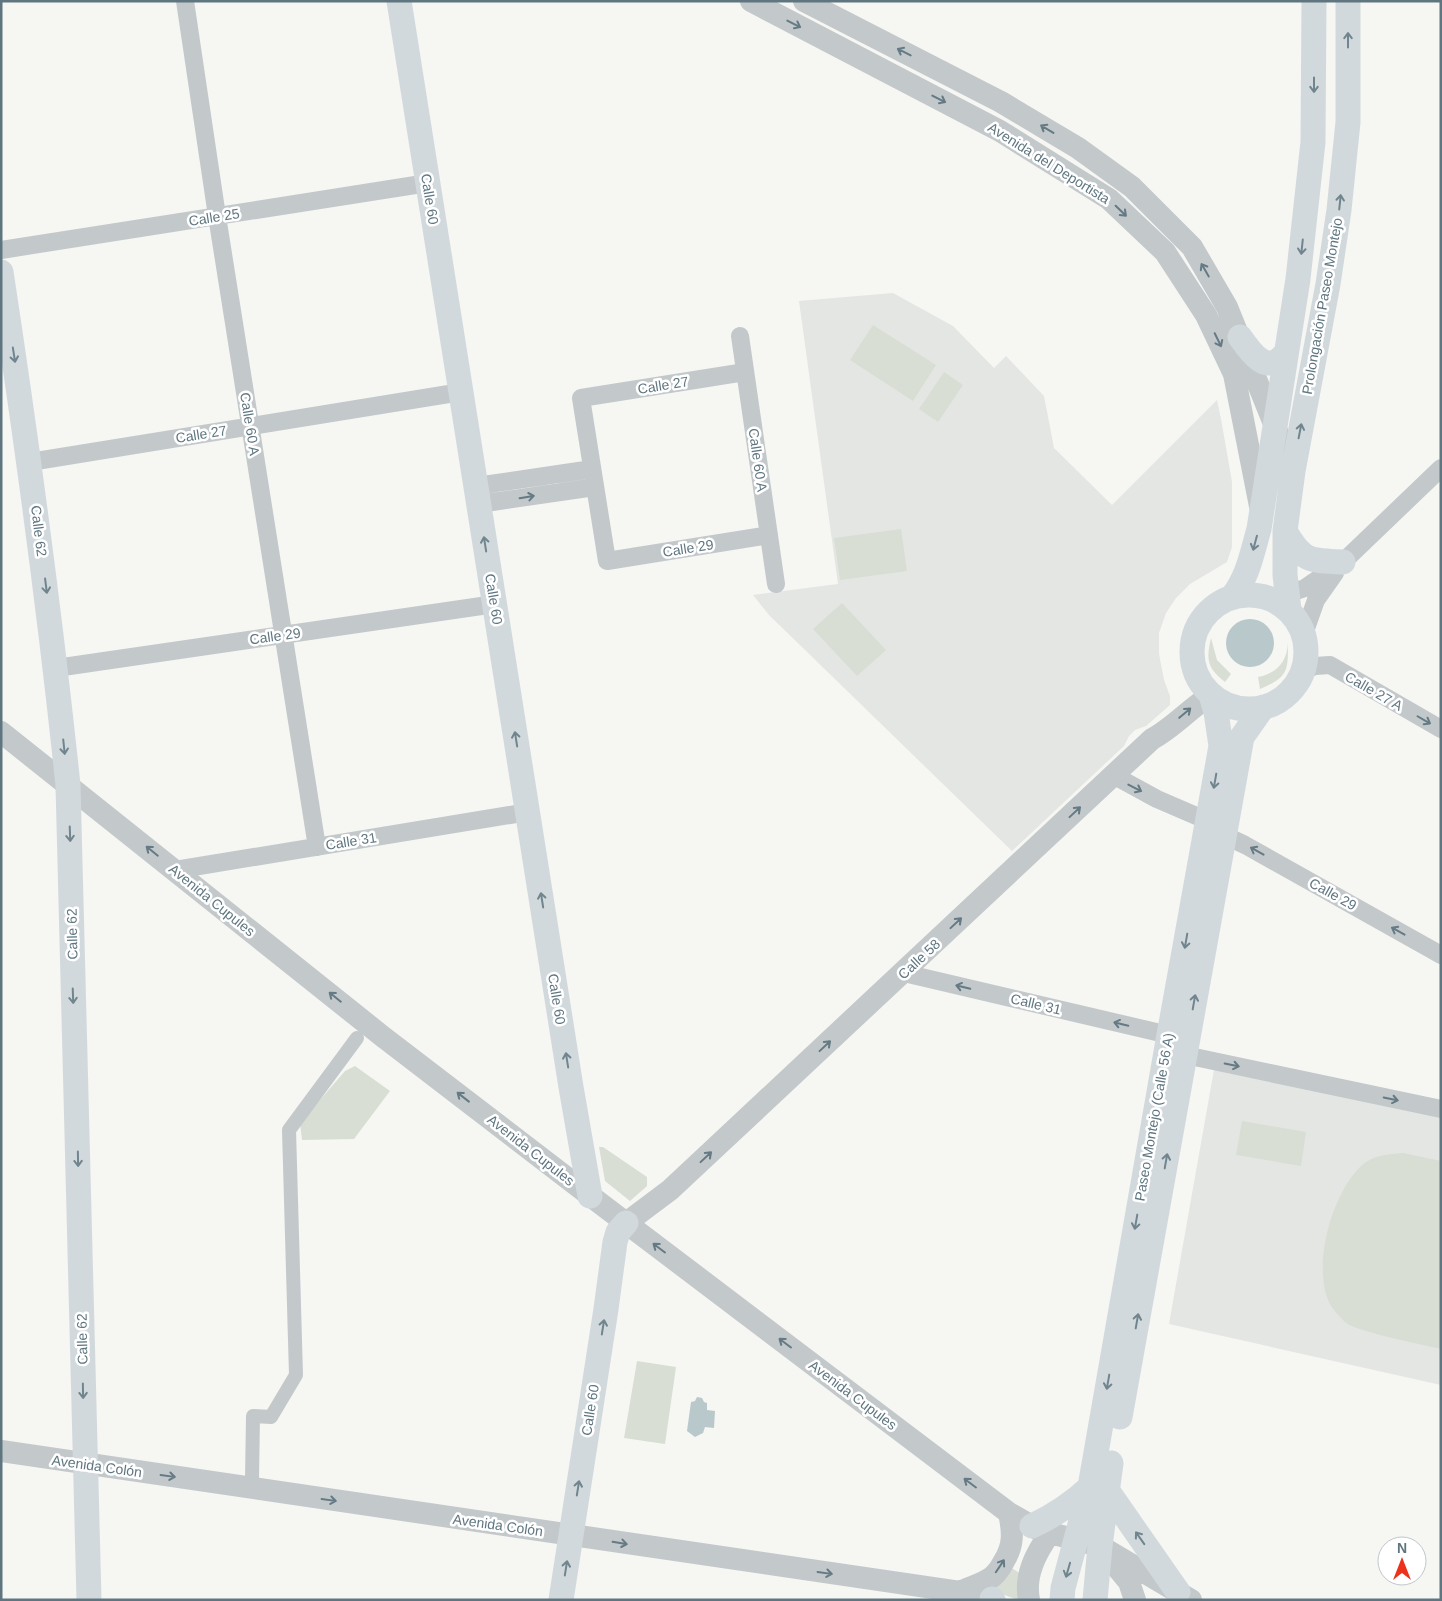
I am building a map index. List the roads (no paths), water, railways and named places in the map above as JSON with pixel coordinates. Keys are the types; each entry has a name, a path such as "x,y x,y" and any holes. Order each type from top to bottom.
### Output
{"main road":[{"name":"Calle 60","path":"399,1 590,1196"},
{"name":"Prolongación Paseo Montejo","path":"1232,597 1248,570 1259,529 1298,279 1314,142 1314,1"},
{"name":"Prolongación Paseo Montejo","path":"1282,601 1285,575 1285,531 1293,471 1328,284 1339,210 1348,122 1348,1"},
{"name":"Calle 62","path":"1,272 30,462 56,668 68,785 88,1600"},
{"path":"1240,337 1258,359 1269,364 1276,362 1285,354"},
{"path":"1285,531 1294,547 1306,558 1343,562"},
{"path":"1256,594 1282,601 1298,621 1307,647 1304,670 1298,683 1288,694 1276,702 1263,707 1237,708 1219,700 1201,684 1195,671 1192,657 1192,642 1196,630 1206,614 1220,602 1232,597 1256,594"},
{"name":"Paseo Montejo (Calle 56 A)","path":"1088,1543 1185,1055 1216,828 1221,746 1216,712 1211,694"},
{"name":"Paseo Montejo (Calle 56 A)","path":"1098,1489 1169,1035 1216,828 1242,737 1263,707"},
{"name":"Calle 60","path":"561,1600 615,1242 618,1232 626,1223"},
{"path":"1041,1530 1046,1519 1098,1489 1184,1596"},
{"path":"1062,1600 1063,1588 1088,1543"},
{"path":"1088,1543 1096,1600"}],"street":[{"name":"Calle 60 A","path":"185,1 217,216 317,846"},
{"name":"Avenida del Deportista","path":"751,1 1000,130 1109,199 1165,252 1206,315 1234,374 1261,512"},
{"name":"Avenida del Deportista","path":"804,1 1001,102 1078,148 1132,186 1192,247 1227,307 1293,471"},
{"path":"1066,172 1078,148"},
{"name":"Calle 25","path":"1,250 428,183"},
{"name":"Calle 60 A","path":"740,336 776,584"},
{"name":"Calle 27","path":"592,469 581,398 746,372"},
{"name":"Calle 27","path":"30,462 461,392"},
{"path":"592,469 595,487 477,495 592,469"},
{"path":"1282,601 1343,562 1437,478"},
{"name":"Calle 29","path":"595,487 607,561 769,535"},
{"path":"1304,634 1316,600 1343,562"},
{"name":"Calle 29","path":"56,668 495,604"},
{"name":"Calle 27 A","path":"1304,670 1315,666 1330,665 1441,729"},
{"name":"Calle 58","path":"626,1223 670,1190 1152,739 1211,694"},
{"name":"Avenida Cupules","path":"1,732 382,1036 1009,1513 1041,1530 1088,1543 1184,1596"},
{"name":"Calle 29","path":"1113,776 1157,800 1216,828 1441,955"},
{"name":"Calle 31","path":"175,870 528,812"},
{"name":"Calle 31","path":"904,972 1169,1035"},
{"path":"252,1479 253,1416 271,1417 296,1375 289,1130 357,1038"},
{"path":"1185,1055 1441,1110"},
{"name":"Avenida Colón","path":"1,1452 960,1592 993,1599"},
{"path":"960,1592 993,1577 999,1570 1010,1552 1012,1542 1013,1531 1009,1513"},
{"path":"1029,1600 1027,1591 1029,1573 1039,1548 1041,1530"},
{"path":"1088,1543 1129,1582 1135,1600"}]}
